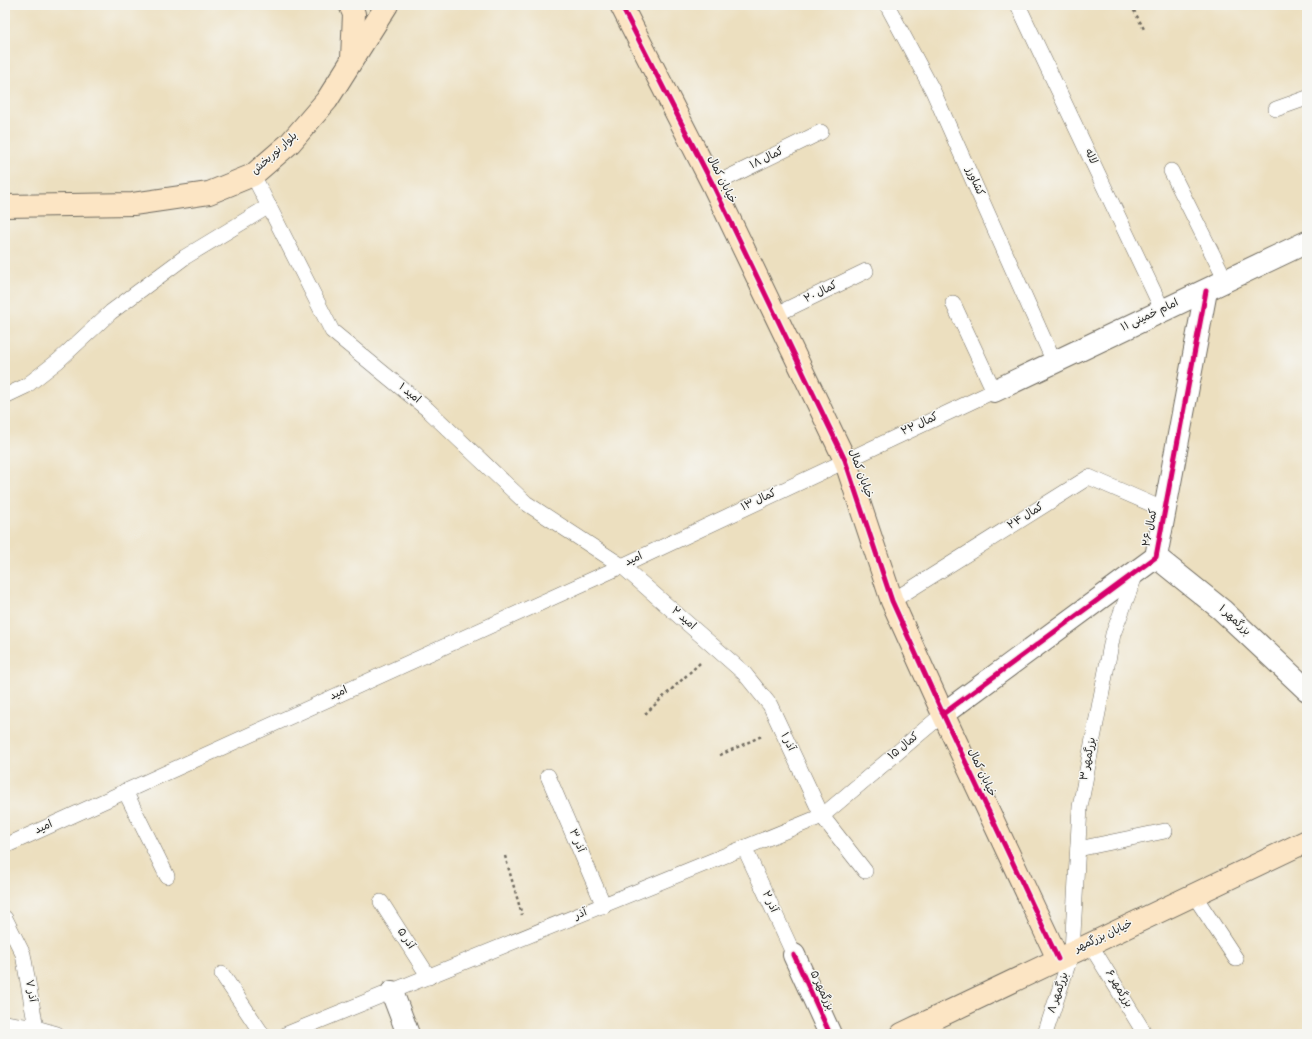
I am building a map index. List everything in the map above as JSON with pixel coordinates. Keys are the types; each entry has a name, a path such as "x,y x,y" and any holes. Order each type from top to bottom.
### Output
{"street":[{"path":"350,5 354,14 352,59"},
{"name":"بلوار نوربخش","path":"5,206 133,204 209,193 253,175 290,143 327,100 387,5"},
{"name":"خیابان کمال","path":"621,5 713,185 775,316 846,460 892,601 943,714 1074,952"},
{"name":"امام خمینی ۱۱","path":"994,390 1162,309 1226,282 1307,242"},
{"name":"کمال ۲۶","path":"943,714 1156,557 1206,290"},
{"name":"بزرگمهر ۱","path":"1156,557 1222,610 1307,690"},
{"name":"خیابان بزرگمهر","path":"902,1034 1307,841"},
{"name":"بزرگمهر ۵","path":"794,955 830,1034"},
{"path":"392,992 408,1034"}],"lane":[{"name":"کشاورز","path":"887,5 933,91 1054,362"},
{"name":"لاله","path":"1018,5 1162,309"},
{"path":"1276,109 1307,98"},
{"name":"کمال ۱۸","path":"713,185 821,132"},
{"path":"1171,171 1226,282"},
{"name":"امید ۱","path":"253,175 332,331 427,409 526,503 622,566"},
{"path":"5,396 26,386 58,361 111,312 185,257 269,206"},
{"name":"کمال ۲۰","path":"775,316 866,271"},
{"path":"952,303 994,390"},
{"name":"کمال ۲۲","path":"846,460 994,390"},
{"name":"کمال ۱۳","path":"673,542 846,460"},
{"name":"کمال ۲۴","path":"892,601 1089,477 1165,510"},
{"name":"امید","path":"5,846 673,542"},
{"name":"امید ۲","path":"622,566 744,673"},
{"name":"بزرگمهر ۳","path":"1074,952 1080,807 1113,634 1137,571"},
{"name":"آذر ۱","path":"744,673 770,705 822,816 865,871"},
{"name":"کمال ۱۵","path":"865,780 943,714"},
{"name":"آذر ۳","path":"548,776 604,906"},
{"name":"آذر","path":"286,1034 745,849 822,816 865,780"},
{"path":"125,792 167,876"},
{"path":"1078,849 1165,831"},
{"name":"آذر ۲","path":"745,849 794,955"},
{"path":"1194,895 1236,959"},
{"name":"آذر ۵","path":"381,902 429,977"},
{"name":"آذر ۷","path":"5,918 23,954 36,1028"},
{"name":"بزرگمهر ۸","path":"1045,1034 1074,952"},
{"name":"بزرگمهر ۶","path":"1074,952 1145,1034"},
{"path":"222,974 262,1034"},
{"path":"5,1023 36,1028 57,1034"}],"path":[{"path":"1131,5 1145,31"},
{"path":"645,714 716,648"},
{"path":"720,755 780,727"},
{"path":"505,856 529,936"}],"cycle path":[{"path":"621,5 713,185 845,460 892,601 943,714 1058,959"},
{"path":"943,714 1156,557 1206,291"},
{"path":"794,955 830,1034"}]}
